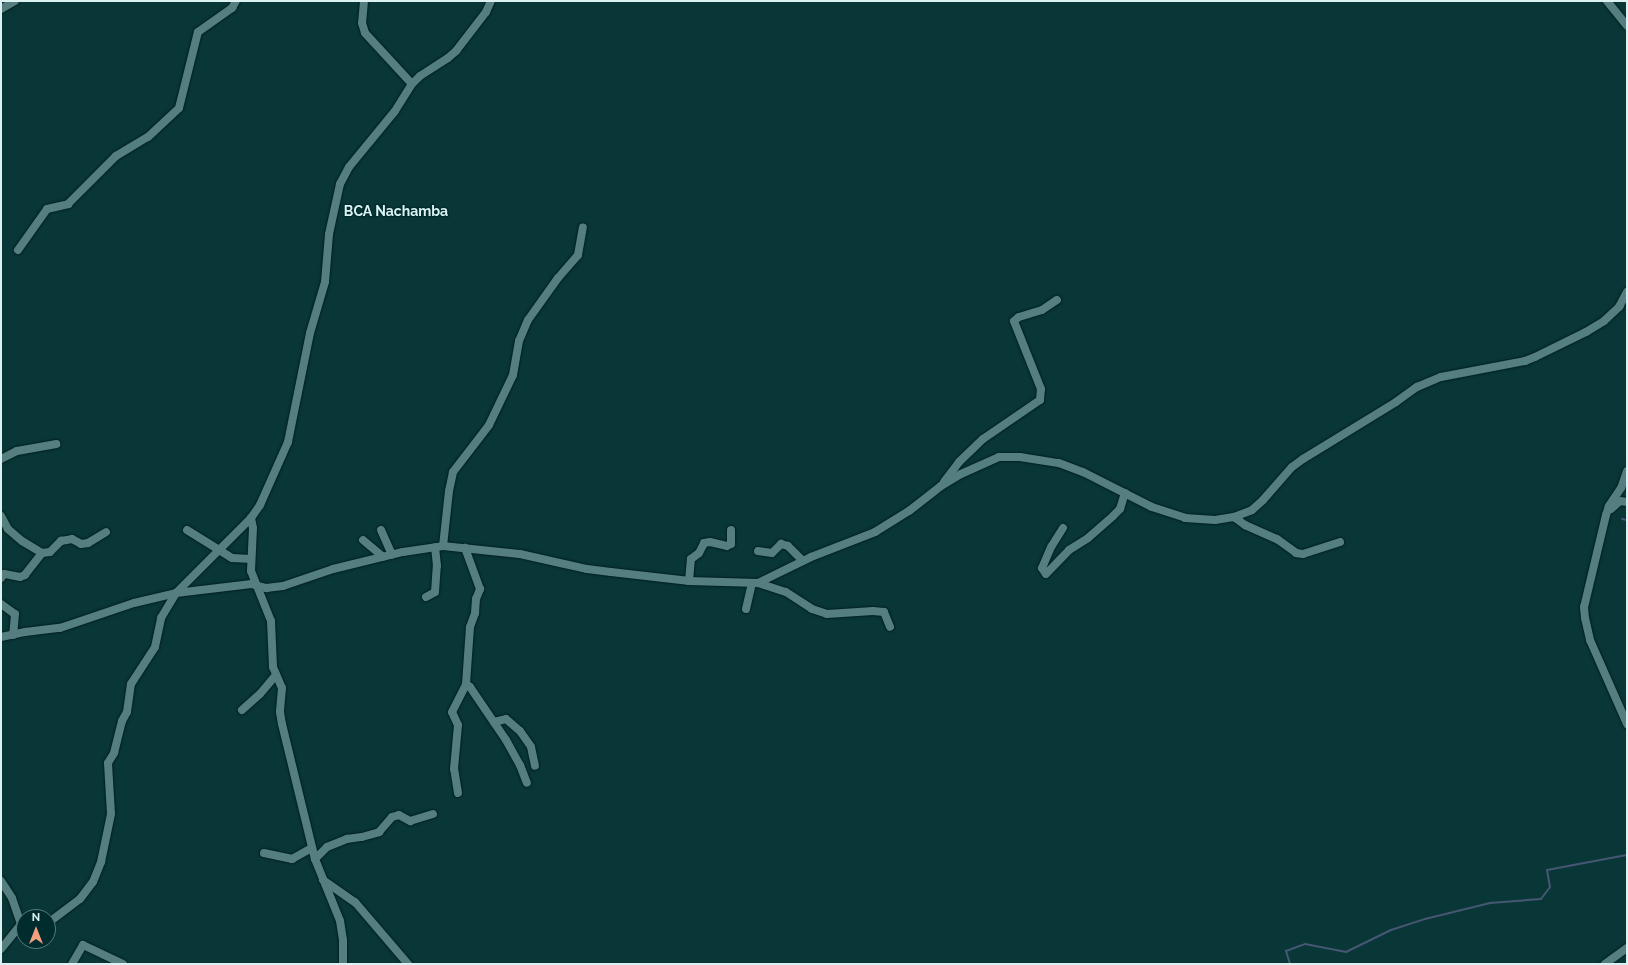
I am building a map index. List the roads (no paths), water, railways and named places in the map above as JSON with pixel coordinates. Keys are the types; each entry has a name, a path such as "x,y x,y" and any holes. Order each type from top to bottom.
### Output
{"street":[{"path":"1,10 15,1"},
{"path":"18,250 46,209 68,204 116,156 148,137 179,108 198,32 232,8 236,1"},
{"path":"364,1 362,23 365,33 412,84"},
{"path":"56,917 80,898 93,882 101,862 112,814 108,763 114,752 122,721 127,712 131,684 142,664 149,658 155,647 161,618 176,593 251,518 260,505 288,442 310,333 325,282 329,234 340,184 349,167 395,111 412,84 420,76 456,51 486,12 491,1"},
{"path":"1607,1 1627,26"},
{"path":"426,597 435,592 436,566 439,546 453,472 486,431 512,375 519,341 528,320 558,278 578,256 583,227"},
{"path":"746,609 755,584 803,561 880,528 909,511 941,486 991,460 1007,456 1059,464 1083,472 1152,507 1185,518 1215,520 1234,517 1252,510 1292,467 1302,459 1396,402 1417,387 1441,377 1525,361 1535,357 1586,332 1604,321 1619,307 1626,294"},
{"path":"941,486 959,462 978,444 1040,400 1041,389 1014,321 1019,317 1042,310 1057,300"},
{"path":"1,459 17,451 56,444"},
{"path":"1627,471 1621,488 1609,506 1606,515 1586,596 1585,618 1590,640 1627,724"},
{"path":"1063,528 1051,547 1042,568 1046,574 1069,550 1088,538 1120,509 1125,493"},
{"path":"1606,515 1614,505 1620,501 1627,502"},
{"path":"1,516 8,529 42,553 50,552 61,541 72,539 81,544 88,543 106,532"},
{"path":"1234,517 1245,525 1277,539 1296,553 1303,554 1340,542"},
{"path":"251,518 253,528 251,571 271,621 273,667 282,688 280,712 282,724 315,859 340,921 343,940 342,964"},
{"path":"188,530 218,551 232,558 251,559"},
{"path":"380,530 392,555"},
{"path":"689,581 691,559 699,553 704,543 710,542 727,546 731,544 731,530"},
{"path":"363,540 383,557"},
{"path":"758,552 772,553 781,544 788,546 803,561"},
{"path":"1,638 60,628 134,603 176,593 243,584 257,585 266,588 283,586 333,569 439,546 520,554 588,569 689,581 755,584 786,592 812,609 827,614 873,611 884,612 890,627"},
{"path":"458,793 454,769 458,725 452,712 466,684 470,627 476,613 476,599 480,589 465,548"},
{"path":"1,578 4,574 20,577 25,575 42,553"},
{"path":"1,604 15,614 13,635"},
{"path":"242,710 260,694 276,675"},
{"path":"466,684 470,687 514,752 527,783"},
{"path":"494,722 506,719 520,731 531,747 534,766"},
{"path":"315,859 327,847 347,839 362,837 379,832 392,816 399,815 410,821 433,814"},
{"path":"264,853 292,859 312,848"},
{"path":"322,879 355,902 408,964"},
{"path":"1,881 12,898 17,909"},
{"path":"1,950 16,932"},
{"path":"72,964 82,945 123,964"},
{"path":"1605,964 1627,948"}],"waterway":[{"path":"1622,519 1627,520"},
{"path":"1290,964 1286,951 1305,944 1346,952 1391,930 1425,919 1490,903 1541,899 1550,887 1547,870 1627,855"}],"district":[{"name":"BCA Nachamba","path":"396,211"}]}
